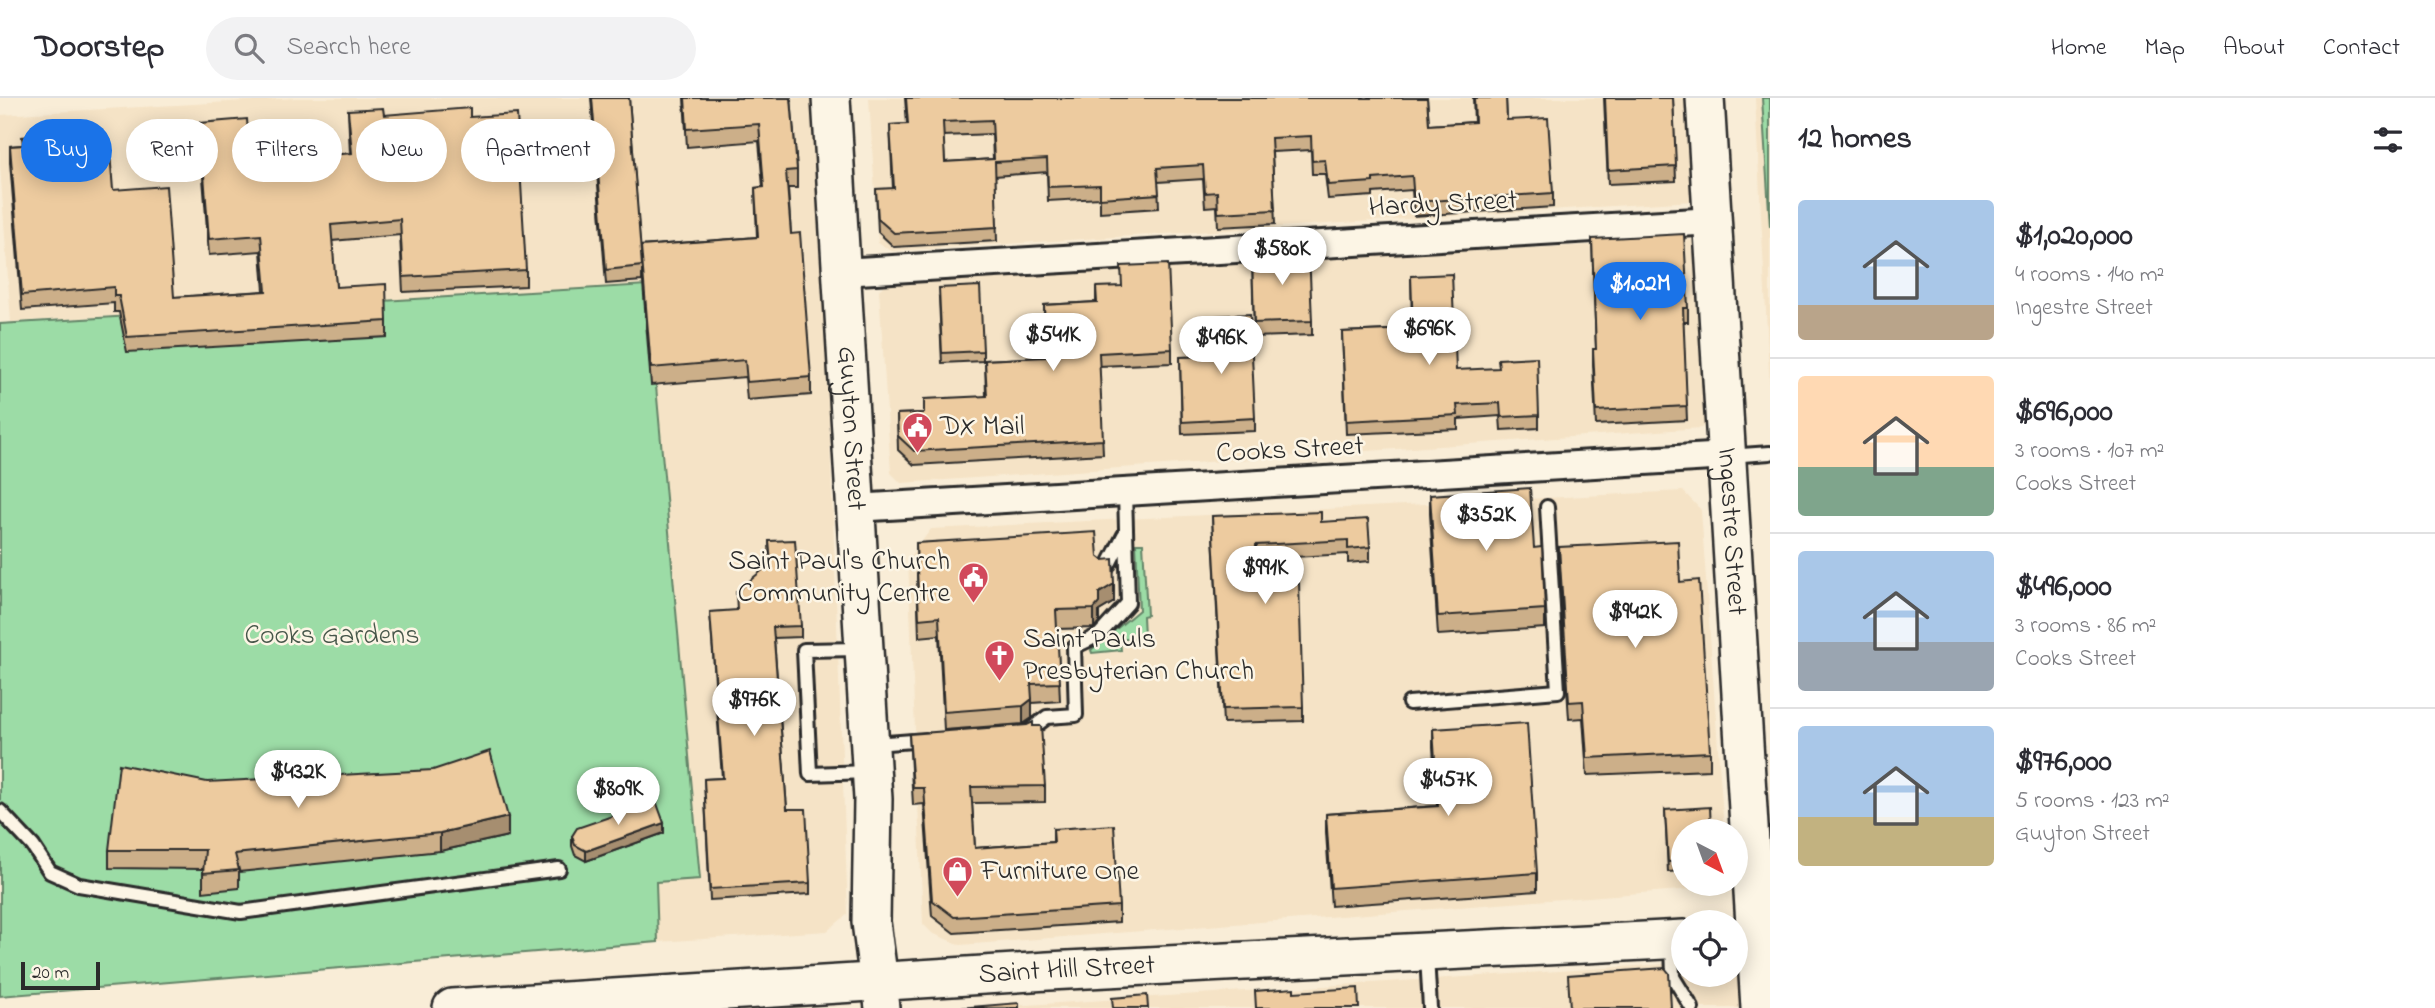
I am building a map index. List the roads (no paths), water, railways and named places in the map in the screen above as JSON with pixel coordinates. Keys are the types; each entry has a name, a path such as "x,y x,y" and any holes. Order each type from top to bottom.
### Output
{"main road":[{"name":"Guyton Street","path":"831,98 873,799 871,922 880,995"},
{"name":"Ingestre Street","path":"1705,98 1759,1008"},
{"name":"Saint Hill Street","path":"452,1008 880,995 1427,950 1671,939"}],"street":[{"name":"Hardy Street","path":"841,272 1714,221"},
{"name":"Cooks Street","path":"855,508 1728,456"}],"lane":[{"path":"1728,456 1770,453"},
{"path":"1013,734 1027,733 1047,717 1076,715 1074,647 1100,635 1128,603 1125,492"},
{"path":"1409,703 1559,691 1547,508"},
{"path":"1106,570 1125,532"},
{"path":"864,649 804,650 810,774 945,739"},
{"path":"0,811 33,846 50,872 79,885 241,912 559,869"},
{"path":"1427,950 1430,1008"},
{"path":"1680,987 1692,1008"}],"place":[{"name":"DX Mail","path":"917,454"},
{"name":"Saint Paul's Church Community Centre","path":"973,605"},
{"name":"Saint Pauls Presbyterian Church","path":"1000,683"},
{"name":"Furniture One","path":"958,899"}],"park label":[{"name":"Cooks Gardens","path":"332,636"}]}
